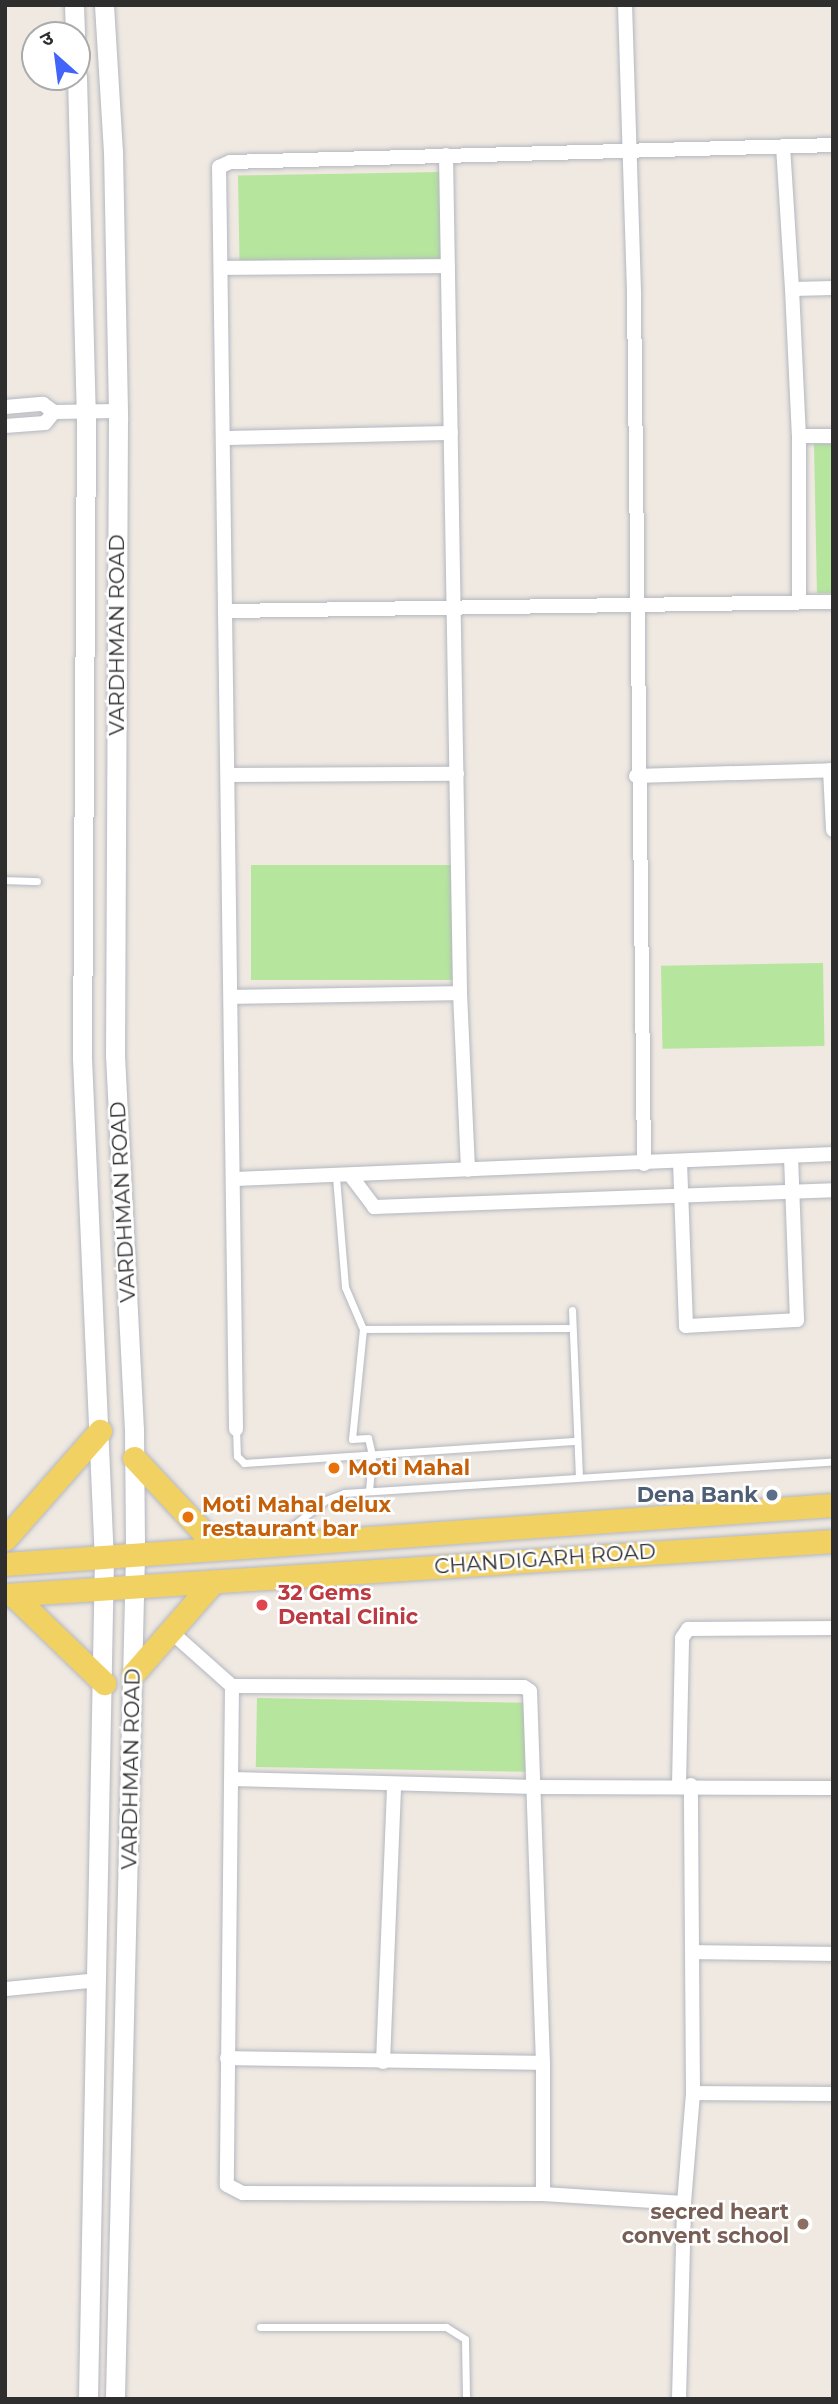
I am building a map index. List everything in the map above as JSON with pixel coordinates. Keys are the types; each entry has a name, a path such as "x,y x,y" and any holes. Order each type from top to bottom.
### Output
{"main road":[{"path":"5,1539 100,1432"},
{"path":"134,1458 216,1546"},
{"name":"CHANDIGARH ROAD","path":"5,1564 271,1542 833,1505"},
{"name":"CHANDIGARH ROAD","path":"9,1595 833,1541"},
{"path":"133,1674 214,1581"},
{"path":"9,1595 104,1683"}],"street":[{"name":"VARDHMAN ROAD","path":"104,5 113,151 118,411 115,1055 134,1458 135,1553 115,2399"},
{"path":"625,5 630,151 636,776 644,1164"},
{"name":"VARDHMAN ROAD","path":"77,91 86,412 80,977 104,1557 104,1683 88,2399"},
{"path":"236,1429 233,997 219,167 224,163 446,155 833,145"},
{"path":"783,146 799,436 799,602"},
{"path":"446,155 456,606 460,993 468,1170"},
{"path":"221,268 448,266"},
{"path":"792,289 833,288"},
{"path":"5,407 43,404 54,412 118,411"},
{"path":"5,426 45,423 54,412"},
{"path":"224,438 451,433"},
{"path":"799,436 833,436"},
{"path":"227,611 833,601"},
{"path":"636,776 832,770 833,830"},
{"path":"229,775 457,774"},
{"path":"233,997 460,993"},
{"path":"235,1179 343,1177 377,1170 644,1164 833,1154"},
{"path":"680,1162 686,1326 797,1320 791,1157"},
{"path":"343,1177 374,1208 833,1190"},
{"path":"680,2399 684,2203 694,2093 694,1952 685,1785 682,1637 688,1629 833,1628"},
{"path":"170,1631 232,1686 524,1687 533,1696 543,2063 543,2194"},
{"path":"232,1686 225,2176 234,2191 543,2194 684,2203"},
{"path":"232,1779 535,1787 685,1785 833,1788"},
{"path":"383,2062 394,1784"},
{"path":"694,1952 833,1954"},
{"path":"5,1989 98,1980"},
{"path":"227,2058 543,2063"},
{"path":"694,2093 833,2094"}],"lane":[{"path":"5,880 37,881"},
{"path":"343,1177 345,1287 363,1329 352,1438 368,1438 372,1455 369,1491"},
{"path":"572,1310 579,1476"},
{"path":"363,1329 572,1328"},
{"path":"236,1429 237,1457 244,1463 577,1441"},
{"path":"271,1542 334,1495 579,1476 833,1461"},
{"path":"260,2327 446,2327 465,2339 466,2399"}],"green space":[{"path":"441,172 443,265 240,269 238,176"},
{"path":"814,444 833,444 833,593 817,593"},
{"path":"251,865 458,865 458,980 251,980"},
{"path":"823,963 824,1046 662,1049 661,966"},
{"path":"257,1698 534,1703 533,1772 256,1767"}],"place":[{"name":"Moti Mahal","path":"334,1468"},
{"name":"Dena Bank","path":"772,1495"},
{"name":"Moti Mahal delux restaurant bar","path":"188,1517"},
{"name":"32 Gems Dental Clinic","path":"262,1605"},
{"name":"secred heart convent school","path":"803,2224"}]}
